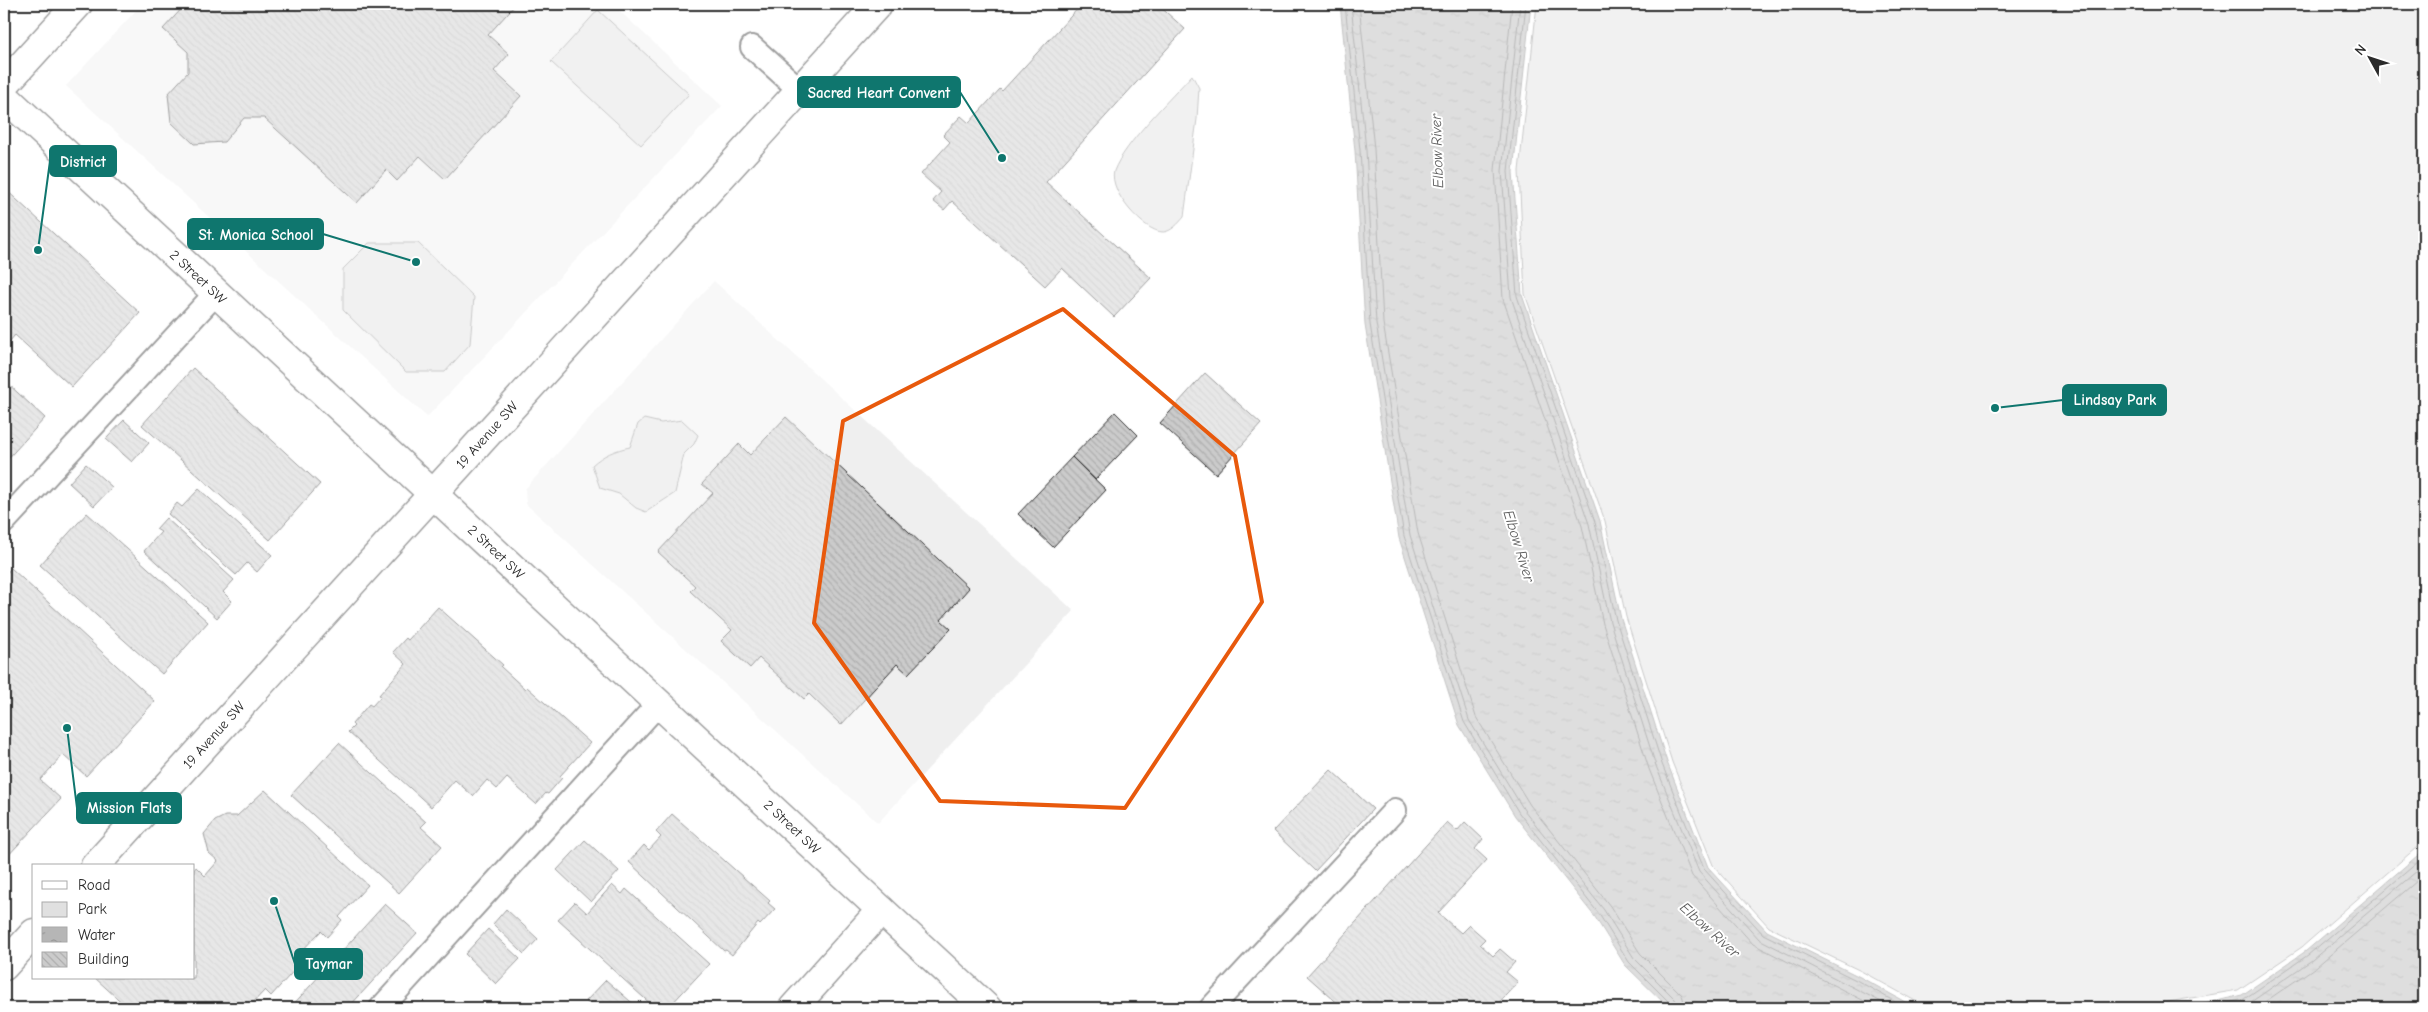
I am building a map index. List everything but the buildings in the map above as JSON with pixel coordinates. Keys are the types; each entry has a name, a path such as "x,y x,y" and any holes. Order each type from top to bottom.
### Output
{"street":[{"path":"4,85 78,4"},
{"name":"19 Avenue SW","path":"97,864 878,4"},
{"name":"2 Street SW","path":"4,96 988,1008"},
{"path":"792,1008 881,910"},
{"path":"4,966 32,935"}],"lane":[{"path":"752,47 800,90"},
{"path":"4,522 216,293"},
{"path":"381,1008 658,703"},
{"path":"1211,1008 1395,810"}],"highlighted area":[{"path":"1063,309 1235,456 1262,602 1125,808 940,801 814,623 843,421"}],"shaded area":[{"path":"142,4 612,4 722,106 427,417 66,86"},
{"path":"714,281 1074,611 878,823 526,504 525,489"}],"green space":[{"path":"1537,4 2424,4 2424,841 2302,947 2238,990 2133,1008 1928,1008 1861,971 1769,927 1713,865 1672,762 1626,617 1605,521 1525,294 1519,171"},
{"path":"598,10 689,94 641,145 551,62"},
{"path":"1192,75 1199,88 1197,119 1184,217 1172,229 1163,232 1146,225 1129,209 1116,189 1114,171 1127,148"},
{"path":"369,243 418,243 474,297 470,344 445,372 406,372 343,310 343,269"},
{"path":"644,419 661,423 682,420 698,435 694,444 684,454 675,493 646,512 636,508 619,494 600,488 592,465 610,453 630,447 638,424"}],"water":[{"name":"Elbow River","path":"1340,4 1531,4 1513,172 1522,295 1600,521 1621,619 1667,762 1708,867 1767,931 1860,977 1916,1008 1669,1008 1625,965 1595,917 1515,816 1459,725 1399,538 1365,325 1355,151"},
{"path":"2424,850 2424,1008 2187,1008 2242,995 2306,951"}],"place":[{"name":"Sacred Heart Convent","path":"1002,158"},
{"name":"District","path":"38,250"},
{"name":"St. Monica School","path":"416,262"},
{"name":"Lindsay Park","path":"1995,408"},
{"name":"Mission Flats","path":"67,728"},
{"name":"Taymar","path":"274,901"}]}
